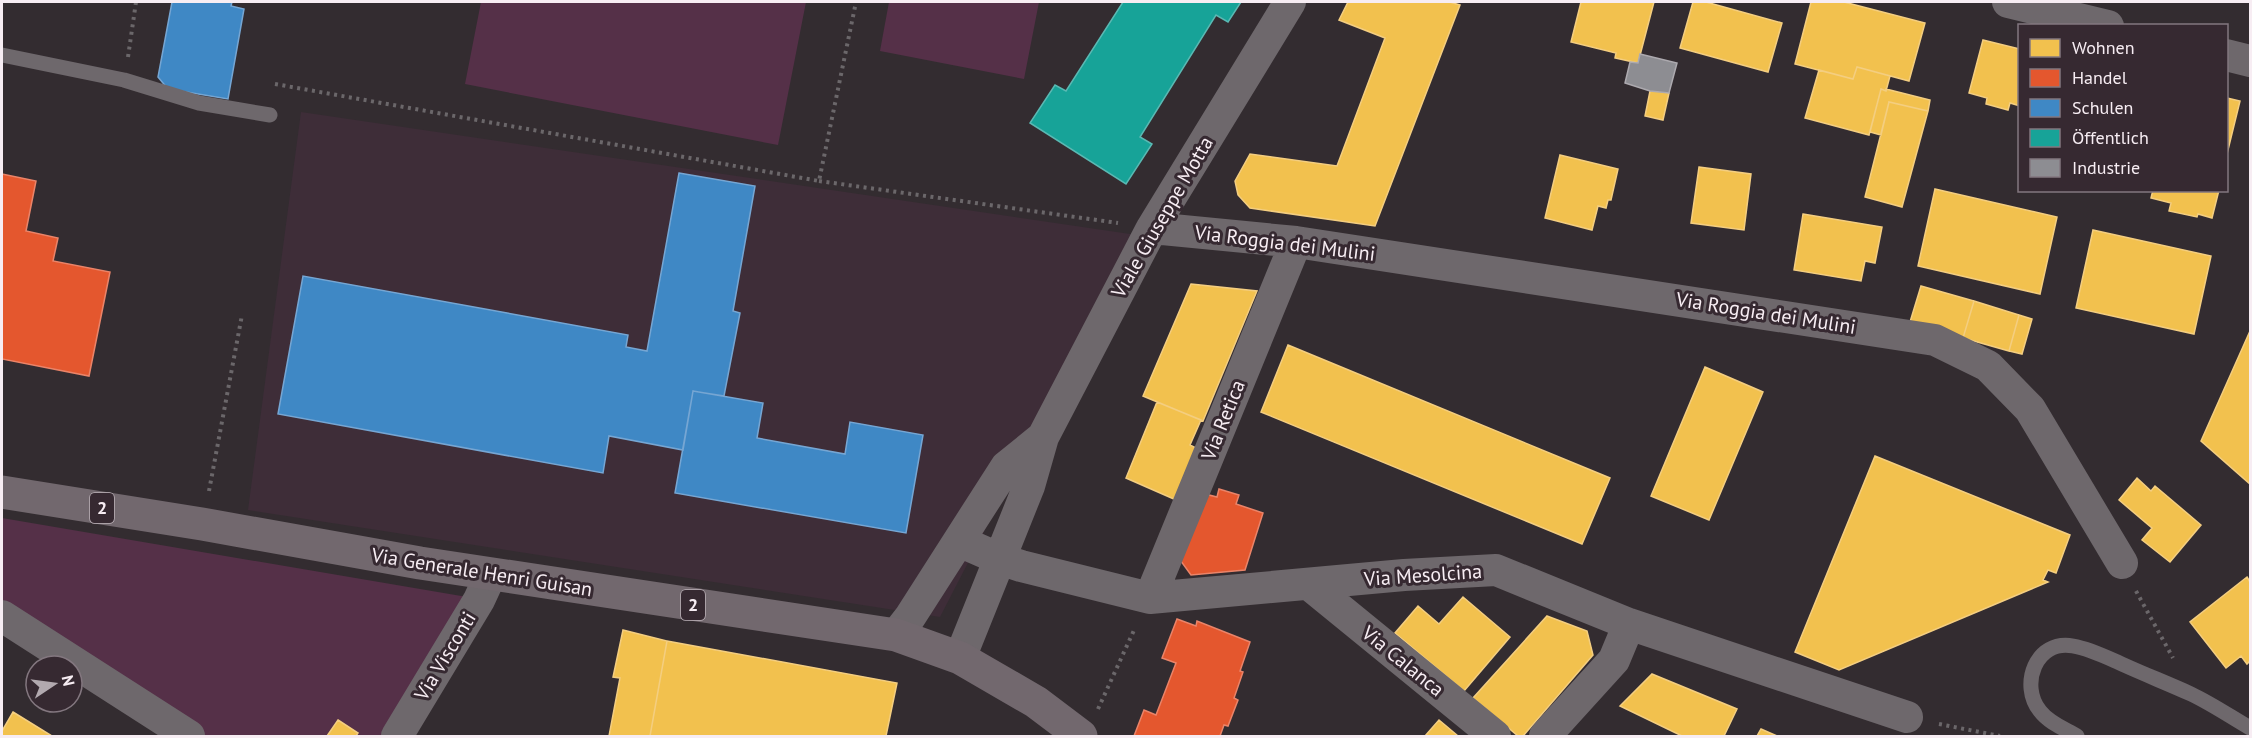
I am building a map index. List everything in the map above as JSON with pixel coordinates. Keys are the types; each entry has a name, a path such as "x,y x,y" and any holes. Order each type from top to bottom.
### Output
{"main road":[{"name":"Via Generale Henri Guisan","path":"2,492 491,574 896,635 960,658"},
{"name":"2","path":"960,658 1036,702 1088,726"}],"street":[{"name":"Viale Giuseppe Motta","path":"960,658 1029,486 1043,437 1152,228 1290,2"},
{"path":"2008,2 2104,16"},
{"path":"2228,56 2250,61"},
{"name":"Via Roggia dei Mulini","path":"1152,228 1296,242 1935,340 1988,366 2030,409 2122,563"},
{"name":"Via Retica","path":"1150,598 1296,242"},
{"name":"Viale Giuseppe Motta","path":"896,635 910,617 1006,467 1043,437"},
{"name":"Via Mesolcina","path":"959,541 1000,560 1150,598 1404,575 1496,570 1629,624 1907,717"},
{"name":"Via Visconti","path":"397,736 474,609 491,574"},
{"name":"Via Calanca","path":"1310,585 1495,736"},
{"path":"2,616 189,736"},
{"path":"1545,736 1614,660 1629,624"}],"lane":[{"path":"2,55 124,80 199,103 270,115"},
{"path":"2077,736 2038,710 2030,694 2030,675 2037,660 2052,648 2071,645 2091,651 2193,695 2250,728"}],"path":[{"path":"124,80 136,2"},
{"path":"819,181 856,2"},
{"path":"275,84 819,181 1152,228"},
{"path":"202,524 242,315"},
{"path":"2122,563 2193,695"},
{"path":"1088,726 1150,598"},
{"path":"1907,717 2000,736"}],"shaded area":[{"path":"481,2 806,2 778,145 465,84"},
{"path":"889,2 1039,2 1024,79 880,51"},
{"path":"301,112 1137,235 940,617 248,510"},
{"path":"2,518 473,598 386,736 187,736 84,665 84,654 68,654 2,608"}],"building: Wohnen":[{"path":"1348,2 1450,2 1460,5 1375,226 1250,208 1238,195 1235,181 1250,154 1337,166 1385,38 1339,20"},
{"path":"1581,2 1654,2 1638,63 1615,58 1616,53 1571,42"},
{"path":"1693,2 1706,2 1782,23 1768,72 1680,48"},
{"path":"1811,2 1844,2 1925,23 1909,81 1857,67 1853,79 1795,64"},
{"path":"1983,40 2018,49 2018,105 2010,103 2008,110 1986,104 1987,98 1969,93"},
{"path":"1857,67 1890,76 1886,91 1881,89 1869,135 1805,118 1819,70 1853,79"},
{"path":"1881,89 1930,100 1928,111 1889,102 1881,135 1870,132"},
{"path":"1652,90 1669,93 1663,120 1645,116"},
{"path":"2228,98 2240,101 2228,150"},
{"path":"1889,102 1928,111 1902,207 1865,197"},
{"path":"1560,155 1618,169 1611,200 1608,200 1606,208 1598,206 1592,230 1545,218"},
{"path":"1699,167 1751,174 1744,230 1691,223"},
{"path":"1935,189 2057,217 2040,294 1918,266"},
{"path":"2152,192 2218,192 2212,218 2169,211 2171,203 2151,198"},
{"path":"1803,214 1882,227 1875,263 1865,261 1861,281 1794,270"},
{"path":"2093,230 2211,256 2194,334 2076,308"},
{"path":"1191,284 1257,291 1203,421 1143,396"},
{"path":"1921,286 1974,301 1963,338 1910,322"},
{"path":"1974,301 2019,315 2009,351 1963,338"},
{"path":"2019,315 2032,319 2022,354 2009,351"},
{"path":"2250,331 2250,484 2201,441"},
{"path":"1288,345 1610,478 1582,544 1261,412"},
{"path":"1705,367 1763,392 1709,520 1651,496"},
{"path":"1157,402 1201,420 1190,445 1198,449 1176,500 1126,478"},
{"path":"1875,456 2070,535 2056,573 2048,570 2043,580 2048,582 1839,670 1795,652"},
{"path":"2137,478 2151,491 2155,486 2201,525 2170,562 2142,540 2152,528 2119,500"},
{"path":"2247,577 2250,582 2250,661 2247,664 2241,656 2226,668 2190,622"},
{"path":"1463,597 1510,637 1464,691 1395,633 1418,606 1439,624"},
{"path":"1547,616 1587,631 1593,655 1523,736 1518,736 1473,698"},
{"path":"623,630 667,641 650,736 609,736 620,678 613,677"},
{"path":"667,641 897,683 886,736 650,736"},
{"path":"1652,674 1737,709 1724,736 1682,736 1620,706"},
{"path":"13,712 52,736 2,736 2,731"},
{"path":"338,720 358,733 356,736 327,736"},
{"path":"1439,720 1458,736 1425,736"},
{"path":"1761,729 1777,736 1757,736"}],"building: Handel":[{"path":"2,174 36,181 26,231 58,238 53,261 110,272 89,376 2,359"},
{"path":"1219,489 1239,495 1236,504 1263,513 1245,570 1191,575 1175,553 1201,493 1217,497"},
{"path":"1177,619 1196,626 1197,621 1250,642 1234,698 1238,700 1228,726 1224,725 1220,736 1134,736 1144,710 1156,715 1176,663 1162,658"}],"building: Schulen":[{"path":"172,2 232,2 231,6 244,9 228,99 168,89 158,77"},
{"path":"679,173 755,186 733,311 740,313 724,396 693,391 683,450 609,436 603,473 278,414 303,276 628,335 626,347 647,351"},
{"path":"693,391 763,403 757,438 845,454 850,422 923,435 906,533 675,493"}],"building: Öffentlich":[{"path":"1123,2 1241,2 1228,22 1216,15 1140,137 1152,144 1126,184 1030,123 1055,85 1066,91"}],"building: Industrie":[{"path":"1640,54 1677,63 1669,93 1650,91 1625,83 1630,62 1638,63"}]}
